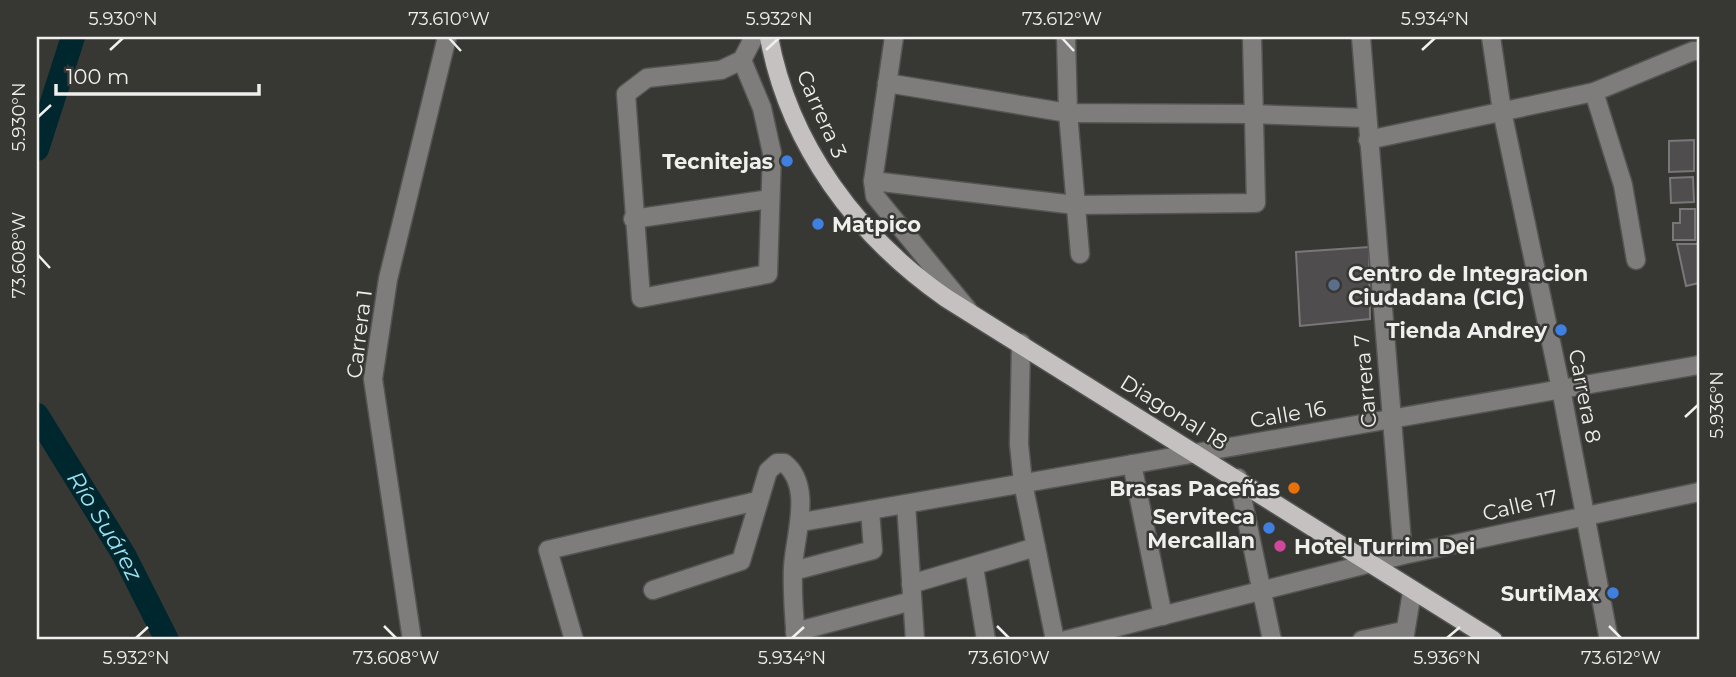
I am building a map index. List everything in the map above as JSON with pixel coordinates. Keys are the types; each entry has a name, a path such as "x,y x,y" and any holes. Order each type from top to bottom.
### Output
{"main road":[{"name":"Carrera 3","path":"769,37 777,70 797,124 845,205"},
{"name":"Diagonal 18","path":"845,205 900,263 971,313 1238,478 1412,592 1493,640"}],"street":[{"name":"Carrera 1","path":"412,640 373,379 388,279 447,37"},
{"path":"742,60 762,108 772,153 768,274 641,298 633,219 626,94 647,78 722,71 742,60 754,37"},
{"path":"894,37 873,181 875,196 971,313"},
{"path":"1066,37 1068,113 1080,254"},
{"path":"873,181 1075,205 1256,203 1252,37"},
{"name":"Carrera 7","path":"1361,37 1403,555"},
{"name":"Carrera 8","path":"1491,37 1502,111 1561,389 1609,640"},
{"path":"1368,140 1594,92 1695,46"},
{"path":"887,83 1068,113 1366,118"},
{"path":"1594,92 1623,185 1636,260"},
{"path":"633,219 770,199"},
{"path":"1021,343 1019,444 1023,483 1055,640"},
{"name":"Calle 16","path":"802,522 1699,365"},
{"path":"653,590 741,561 757,501 768,471 776,463 784,463 796,480 802,522 793,570 795,636 911,593 974,566 1036,547"},
{"path":"1132,464 1163,616"},
{"path":"1238,478 1272,640"},
{"name":"Calle 17","path":"1066,640 1262,593 1367,563 1585,513 1699,492"},
{"path":"574,640 548,550 757,501"},
{"path":"906,503 915,640"},
{"path":"793,570 873,550 870,510"},
{"path":"974,566 986,640"},
{"path":"1362,640 1404,636 1412,592"}],"building":[{"path":"1694,140 1694,171 1669,172 1669,141"},
{"path":"1693,177 1694,202 1671,203 1670,178"},
{"path":"1680,209 1695,209 1695,240 1673,240 1673,223 1680,223"},
{"path":"1677,244 1699,244 1699,283 1686,286"},
{"name":"Centro de Integracion Ciudadana (CIC)","path":"1369,247 1370,319 1300,326 1296,252"}],"waterway":[{"name":"Río Suárez","path":"37,149 73,37"},
{"name":"Río Suárez","path":"37,415 124,555 167,640"}],"place":[{"name":"Tecnitejas","path":"787,161"},
{"name":"Matpico","path":"818,224"},
{"name":"Centro de Integracion Ciudadana (CIC)","path":"1334,285"},
{"name":"Tienda Andrey","path":"1561,330"},
{"name":"Brasas Paceñas","path":"1294,488"},
{"name":"Serviteca Mercallan","path":"1269,528"},
{"name":"Hotel Turrim Dei","path":"1280,546"},
{"name":"SurtiMax","path":"1613,593"}]}
